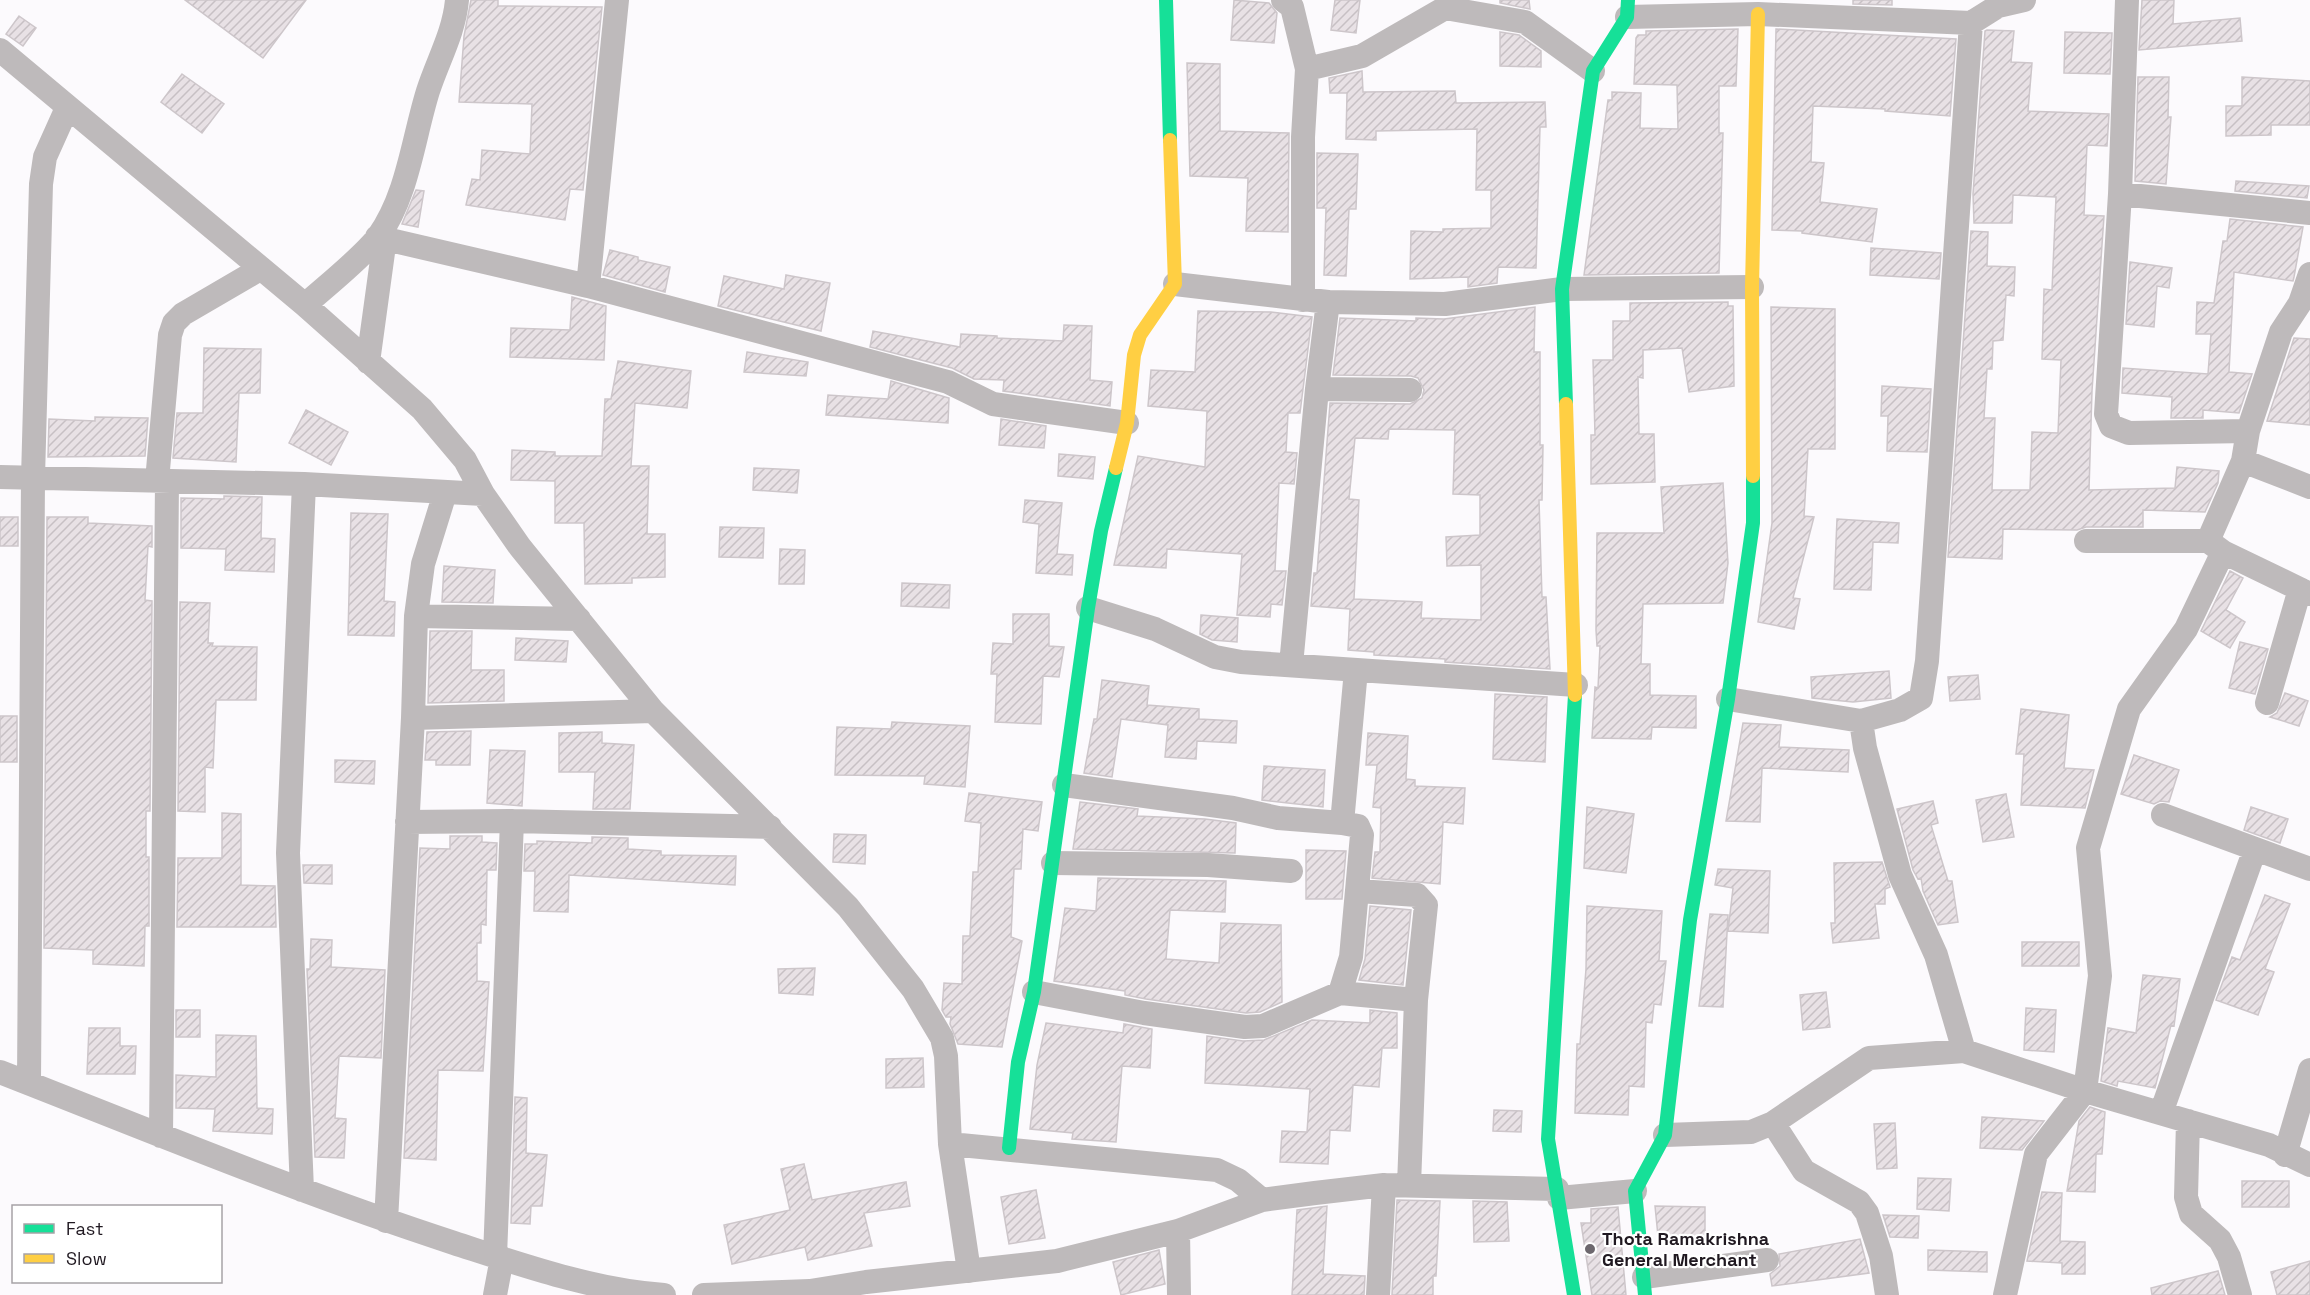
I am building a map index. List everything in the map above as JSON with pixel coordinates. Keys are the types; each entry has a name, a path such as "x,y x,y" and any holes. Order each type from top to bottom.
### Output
{"street":[{"path":"368,362 381,238 410,162 429,90 449,41 457,0"},
{"path":"588,286 617,0"},
{"path":"1009,1148 1018,1062 1034,992 1088,608 1101,531 1127,423 1134,355 1140,335 1175,284 1166,0"},
{"path":"1283,0 1293,7 1307,69 1303,137 1303,300"},
{"path":"1574,1295 1548,1139 1576,685 1562,289 1593,71 1627,9 1758,14 1804,8 1971,23 1998,3 2024,0"},
{"path":"2127,0 2120,194 2106,414 2111,426 2129,433 2248,431"},
{"path":"1307,69 1362,56 1445,8 1458,5 1525,22 1593,71"},
{"path":"1758,14 1752,287 1753,523 1728,699 1690,921 1665,1136 1635,1191 1644,1286 1767,1260"},
{"path":"1728,699 1861,721 1900,710 1921,698 1927,661 1971,23"},
{"path":"0,50 305,305 422,409 465,460 483,494 520,547 653,711 848,907 890,956 942,1038 946,1056 950,1144 969,1271"},
{"path":"28,1083 33,478 42,171 67,108"},
{"path":"2120,194 2310,213"},
{"path":"381,238 588,286 948,382 993,404 1127,423"},
{"path":"305,305 381,238"},
{"path":"161,1136 162,482 170,335 174,323 183,314 260,269"},
{"path":"2005,1295 2036,1154 2085,1091 2100,976 2088,848 2129,709 2186,629 2216,547 2243,461 2248,431 2281,332 2300,303 2310,274"},
{"path":"1175,284 1328,302 1445,304 1562,289 1752,287"},
{"path":"1291,665 1317,389 1328,302"},
{"path":"1317,389 1410,390"},
{"path":"2243,461 2310,488"},
{"path":"0,477 304,484 483,494"},
{"path":"302,1190 288,853 304,484"},
{"path":"386,1221 413,718 416,616 423,564 445,493"},
{"path":"2086,542 2216,547 2305,592 2267,703"},
{"path":"1088,608 1135,622 1215,657 1241,662 1576,685"},
{"path":"416,616 579,619"},
{"path":"1342,823 1356,670"},
{"path":"413,718 653,711"},
{"path":"1861,721 1865,748 1900,875 1936,955 1964,1051"},
{"path":"1064,785 1233,808 1278,818 1358,826 1362,835 1352,957 1340,993"},
{"path":"2163,815 2310,869"},
{"path":"407,822 512,821 770,827"},
{"path":"495,1295 512,821"},
{"path":"2161,1113 2255,849"},
{"path":"1053,863 1208,865 1291,871"},
{"path":"1358,891 1407,893 1423,898 1426,905 1416,1000 1409,1185"},
{"path":"1034,992 1144,1013 1245,1027 1263,1026 1340,993 1416,1000"},
{"path":"1665,1136 1751,1132 1773,1123 1869,1058 1964,1051 2085,1091 2269,1145 2310,1172"},
{"path":"2285,1155 2310,1070"},
{"path":"0,1072 386,1221 498,1257 627,1292 664,1295"},
{"path":"2188,1121 2186,1197 2191,1214 2220,1240 2229,1257 2240,1295"},
{"path":"1773,1123 1804,1171 1859,1202 1867,1213 1881,1256 1887,1295"},
{"path":"950,1144 1217,1170 1238,1180 1262,1200"},
{"path":"704,1295 811,1293 1057,1261 1178,1231 1262,1200 1384,1185 1558,1193 1635,1191"},
{"path":"1378,1295 1384,1185"},
{"path":"1178,1231 1179,1295"}],"building":[{"path":"185,0 306,0 263,58"},
{"path":"471,0 498,0 498,6 602,7 583,190 570,189 565,220 466,205 472,179 480,180 482,150 530,154 532,104 459,102 464,36"},
{"path":"1234,0 1269,3 1277,13 1274,43 1231,40"},
{"path":"1335,0 1360,0 1356,33 1331,30"},
{"path":"1500,0 1529,0 1530,9 1500,3"},
{"path":"1853,0 1892,0 1892,5 1853,4"},
{"path":"2142,0 2174,0 2173,24 2240,18 2242,41 2139,50"},
{"path":"19,16 36,28 23,46 6,34"},
{"path":"1738,29 1736,86 1719,86 1719,133 1723,133 1719,273 1584,275 1608,100 1612,100 1612,92 1641,93 1640,128 1678,129 1677,85 1634,84 1636,38 1638,35 1646,35 1646,31"},
{"path":"1776,29 1956,39 1950,116 1885,111 1885,109 1813,106 1811,162 1824,163 1820,202 1877,209 1872,242 1802,233 1802,231 1772,230"},
{"path":"1985,31 2014,31 2011,62 2032,63 2028,111 2109,114 2107,146 2087,145 2084,215 2104,216 2092,391 2089,490 2175,488 2177,467 2219,471 2218,483 2205,512 2143,510 2143,527 2086,527 2077,530 2003,529 2002,559 1948,557 1971,231 1988,232 1987,266 2015,267 2014,296 2006,295 2003,340 1993,341 1992,369 1987,369 1984,418 1995,418 1992,490 2030,490 2032,432 2058,433 2061,360 2042,359 2044,289 2052,290 2056,197 2013,195 2012,223 1974,223 1973,194"},
{"path":"1500,32 1519,35 1541,51 1541,67 1500,66"},
{"path":"2065,32 2112,33 2110,74 2064,73"},
{"path":"1187,63 1220,64 1220,131 1289,133 1288,232 1246,231 1248,178 1190,176"},
{"path":"1362,71 1363,92 1455,91 1456,103 1545,102 1546,127 1540,127 1536,268 1498,267 1497,283 1468,287 1468,277 1410,279 1411,231 1443,232 1443,229 1491,228 1491,190 1476,190 1477,129 1376,131 1376,140 1346,139 1347,93 1330,93 1329,78"},
{"path":"182,74 224,104 202,133 161,102"},
{"path":"2138,77 2169,77 2168,117 2171,117 2166,184 2135,181"},
{"path":"2242,77 2310,81 2310,125 2271,125 2271,135 2226,136 2226,106 2242,106"},
{"path":"1317,153 1358,154 1356,209 1349,209 1346,276 1324,275 1326,208 1317,208"},
{"path":"2236,181 2309,186 2307,198 2235,191"},
{"path":"416,190 424,191 418,227 402,224"},
{"path":"2230,219 2303,227 2293,281 2234,272 2229,372 2252,374 2239,413 2203,410 2203,418 2171,418 2172,397 2122,393 2123,368 2208,374 2211,334 2196,334 2197,302 2214,303 2223,241 2227,241"},
{"path":"1871,248 1941,253 1939,279 1870,275"},
{"path":"610,250 638,257 638,260 670,267 665,292 603,275"},
{"path":"2130,262 2172,268 2169,288 2157,286 2154,327 2126,324"},
{"path":"786,275 830,283 821,331 718,306 724,276 784,289"},
{"path":"572,297 606,306 604,360 510,357 511,328 570,330"},
{"path":"1728,302 1728,306 1733,306 1734,386 1689,392 1682,348 1643,350 1643,378 1638,377 1639,434 1654,434 1655,482 1591,484 1591,435 1595,435 1593,360 1613,360 1613,321 1630,321 1630,303"},
{"path":"1535,307 1534,352 1540,352 1540,445 1543,445 1542,500 1539,500 1542,597 1546,597 1550,669 1445,662 1445,659 1374,655 1374,652 1348,650 1350,609 1311,606 1314,573 1317,573 1330,403 1410,404 1422,398 1424,390 1418,378 1411,376 1333,375 1340,318 1416,321 1416,318 1444,319","holes":["1389,429 1455,430 1453,494 1480,495 1480,535 1446,537 1447,566 1481,565 1481,620 1421,618 1422,602 1354,599 1359,500 1349,499 1355,438 1388,439"]},
{"path":"1771,307 1835,309 1835,449 1808,449 1804,516 1814,517 1793,598 1800,599 1794,629 1758,622 1772,523"},
{"path":"1198,311 1271,312 1312,317 1300,413 1288,413 1286,452 1297,453 1294,484 1279,483 1275,571 1286,571 1282,605 1271,604 1270,617 1237,615 1242,554 1167,549 1166,568 1114,565 1138,456 1205,467 1207,411 1148,406 1151,370 1195,372"},
{"path":"1064,325 1092,326 1090,380 1112,382 1110,406 1003,391 1004,380 974,379 952,368 870,347 873,331 960,347 961,334 1063,341"},
{"path":"2294,338 2310,339 2310,425 2267,421"},
{"path":"204,348 261,349 260,393 239,393 236,462 173,458 177,413 203,413"},
{"path":"747,352 808,362 806,376 744,372"},
{"path":"618,361 691,371 687,408 635,403 631,466 649,466 647,534 665,534 665,577 632,578 632,583 585,584 584,523 555,523 555,481 511,480 512,450 555,452 555,456 602,456 605,399 611,399"},
{"path":"891,381 949,398 948,423 826,415 828,395 888,399"},
{"path":"1882,386 1931,389 1927,452 1887,451 1888,416 1881,416"},
{"path":"306,410 348,432 331,465 289,443"},
{"path":"95,417 148,418 145,456 48,457 49,419 95,421"},
{"path":"1001,419 1046,426 1044,448 999,445"},
{"path":"1059,454 1095,457 1093,479 1058,476"},
{"path":"754,468 799,470 797,493 753,490"},
{"path":"1723,483 1728,563 1723,603 1643,604 1641,664 1650,664 1650,695 1696,696 1696,728 1652,727 1651,739 1592,738 1600,646 1597,646 1596,630 1597,533 1664,533 1661,487"},
{"path":"224,496 262,497 261,538 275,539 274,572 225,570 226,549 181,548 181,498 224,499"},
{"path":"1025,500 1062,503 1057,554 1073,555 1072,575 1036,573 1039,524 1023,522"},
{"path":"351,513 388,514 384,601 395,602 394,636 348,635"},
{"path":"0,517 18,517 18,546 0,546"},
{"path":"47,517 88,517 88,523 152,526 152,547 148,546 145,600 152,601 150,811 146,811 149,926 145,926 144,966 93,964 93,950 44,948"},
{"path":"1837,519 1899,523 1898,543 1873,542 1871,590 1834,589"},
{"path":"720,527 764,528 763,558 719,557"},
{"path":"780,549 805,550 804,584 779,584"},
{"path":"444,566 495,570 493,603 442,602"},
{"path":"2230,571 2243,578 2226,610 2245,622 2230,648 2201,631"},
{"path":"902,583 950,585 949,608 901,606"},
{"path":"180,602 210,603 208,643 213,643 212,646 257,647 256,700 216,700 213,768 205,767 205,812 178,811"},
{"path":"1013,614 1049,614 1049,646 1064,647 1059,677 1043,676 1041,724 995,722 997,674 991,674 993,643 1013,644"},
{"path":"1201,615 1238,618 1237,642 1212,640 1200,634"},
{"path":"430,631 472,631 471,670 504,670 504,701 428,703"},
{"path":"516,638 568,641 566,662 515,660"},
{"path":"2240,642 2268,649 2255,694 2229,688"},
{"path":"1889,671 1891,698 1853,702 1812,698 1811,677"},
{"path":"1978,675 1980,699 1950,701 1948,677"},
{"path":"1102,680 1149,686 1147,705 1199,709 1199,719 1237,721 1236,743 1197,741 1196,759 1165,757 1168,725 1121,719 1112,777 1084,773 1094,719 1097,719"},
{"path":"2285,693 2308,701 2299,726 2270,717 2277,713"},
{"path":"1495,694 1547,697 1545,762 1493,759"},
{"path":"2021,709 2069,715 2064,768 2094,770 2085,808 2021,805 2024,754 2016,754"},
{"path":"0,716 17,716 17,762 0,762"},
{"path":"892,722 970,726 965,787 924,784 925,776 835,775 837,727 891,729"},
{"path":"1743,723 1781,725 1779,747 1849,750 1848,772 1762,768 1760,822 1726,821"},
{"path":"471,731 470,765 436,765 436,760 425,760 427,732"},
{"path":"602,732 602,743 634,745 630,809 593,809 595,772 559,772 559,733"},
{"path":"1368,733 1408,736 1406,779 1415,780 1415,786 1465,788 1463,824 1443,822 1440,884 1372,878 1375,852 1380,852 1381,808 1373,807 1377,765 1366,765"},
{"path":"490,750 525,751 522,806 487,803"},
{"path":"2134,755 2179,770 2169,802 2160,801 2154,804 2121,794"},
{"path":"335,760 375,761 374,784 335,782"},
{"path":"1264,766 1325,770 1323,807 1262,800"},
{"path":"969,793 1042,802 1038,831 1023,829 1021,869 1014,869 1011,937 1022,941 1002,1047 958,1044 950,1024 951,1017 946,1017 942,1010 944,983 962,984 963,936 970,936 973,872 978,872 981,823 965,821"},
{"path":"2006,794 2014,837 1983,842 1976,800"},
{"path":"1933,801 1938,823 1931,825 1948,881 1952,881 1958,922 1938,925 1923,891 1921,878 1918,879 1913,870 1897,809"},
{"path":"1080,802 1138,809 1137,816 1205,819 1236,823 1235,853 1073,849"},
{"path":"1587,807 1634,814 1626,873 1584,868"},
{"path":"2251,807 2288,819 2280,843 2244,830"},
{"path":"222,813 241,814 241,885 275,886 276,927 177,927 178,858 222,858"},
{"path":"834,834 866,835 865,864 833,862"},
{"path":"450,836 482,836 482,842 497,843 496,870 487,870 486,925 481,924 481,943 477,943 477,981 489,982 483,1071 438,1070 436,1160 404,1158 420,848 450,849"},
{"path":"592,837 628,838 628,849 661,851 661,855 736,856 735,885 569,875 568,912 534,911 535,871 524,871 525,844 537,844 537,841 592,843"},
{"path":"1306,850 1346,851 1342,899 1306,899"},
{"path":"1882,862 1890,887 1885,889 1885,904 1875,904 1879,938 1833,943 1831,923 1835,923 1834,863"},
{"path":"303,865 332,865 332,884 304,883"},
{"path":"1718,869 1770,871 1768,933 1728,931 1733,888 1715,885"},
{"path":"1098,878 1226,881 1225,912 1170,910 1166,959 1219,963 1221,923 1281,925 1282,1002 1260,1012 1246,1013 1146,999 1125,995 1125,991 1054,981 1065,908 1096,911"},
{"path":"2265,895 2290,904 2265,969 2274,972 2258,1015 2216,1000 2232,957 2240,960"},
{"path":"1370,906 1411,910 1403,985 1359,980 1365,959"},
{"path":"1587,906 1662,911 1659,961 1666,961 1661,1005 1654,1004 1652,1023 1646,1022 1644,1087 1629,1086 1628,1115 1575,1113 1577,1044 1580,1044 1586,969"},
{"path":"1710,914 1728,915 1723,1007 1699,1006"},
{"path":"311,939 332,940 331,967 385,970 381,1058 339,1056 335,1118 346,1119 344,1158 315,1157 307,969 310,969"},
{"path":"2022,942 2079,942 2079,966 2022,966"},
{"path":"815,968 813,995 779,993 778,969"},
{"path":"2143,975 2180,979 2174,1026 2171,1025 2155,1088 2118,1081 2117,1086 2101,1081 2108,1028 2136,1033"},
{"path":"1826,992 1830,1027 1803,1030 1800,995"},
{"path":"2026,1008 2056,1010 2054,1052 2024,1050"},
{"path":"176,1010 200,1010 200,1037 176,1037"},
{"path":"1370,1010 1397,1013 1397,1048 1382,1048 1379,1087 1353,1085 1350,1131 1330,1130 1328,1164 1280,1162 1282,1131 1307,1132 1310,1089 1205,1083 1207,1036 1243,1041 1264,1040 1312,1020 1370,1023"},
{"path":"1046,1023 1123,1033 1124,1024 1152,1029 1150,1068 1122,1066 1116,1142 1072,1139 1073,1133 1030,1129 1037,1065"},
{"path":"89,1028 120,1028 120,1046 136,1046 135,1074 87,1074"},
{"path":"216,1035 256,1036 257,1108 273,1109 272,1134 213,1131 215,1109 176,1108 176,1075 216,1077"},
{"path":"923,1058 924,1087 886,1088 886,1059"},
{"path":"515,1097 527,1098 526,1153 547,1155 542,1206 531,1206 530,1224 511,1223"},
{"path":"2090,1107 2105,1112 2102,1154 2096,1154 2095,1192 2067,1191 2079,1121"},
{"path":"1494,1110 1522,1111 1521,1132 1493,1131"},
{"path":"1982,1117 2044,1121 2022,1150 1980,1148"},
{"path":"1895,1123 1897,1168 1877,1169 1874,1124"},
{"path":"804,1164 812,1200 906,1182 910,1206 864,1213 872,1246 808,1260 805,1247 732,1264 724,1225 790,1210 781,1169"},
{"path":"1918,1178 1951,1179 1949,1211 1917,1209"},
{"path":"2242,1181 2289,1181 2289,1207 2242,1207"},
{"path":"1036,1190 1045,1238 1009,1244 1001,1197"},
{"path":"2042,1192 2062,1193 2060,1241 2085,1242 2085,1274 2062,1274 2062,1263 2027,1261"},
{"path":"1397,1200 1440,1201 1433,1295 1392,1295"},
{"path":"1473,1201 1507,1202 1509,1241 1474,1242"},
{"path":"1327,1206 1323,1274 1365,1276 1364,1295 1292,1295 1297,1210"},
{"path":"1655,1206 1705,1207 1705,1237 1658,1236"},
{"path":"1618,1207 1626,1295 1592,1295 1581,1223 1591,1223 1591,1209"},
{"path":"1883,1215 1919,1216 1918,1238 1890,1237"},
{"path":"1860,1239 1869,1273 1772,1286 1770,1274 1780,1266 1779,1254"},
{"path":"1159,1250 1165,1284 1121,1295 1113,1262"},
{"path":"1928,1250 1987,1252 1987,1272 1928,1270"},
{"path":"2310,1261 2310,1295 2277,1295 2271,1272"},
{"path":"2218,1271 2225,1295 2152,1295 2151,1288"}],"traffic: fast":[{"path":"1166,0 1170,140"},
{"path":"1566,404 1562,289 1593,71 1627,17 1628,0"},
{"path":"1009,1148 1018,1062 1034,992 1088,608 1101,531 1116,468"},
{"path":"1645,1295 1635,1191 1665,1135 1690,920 1728,699 1753,523 1753,476"},
{"path":"1574,1295 1548,1139 1575,695"}],"traffic: slow":[{"path":"1753,476 1752,287 1758,14"},
{"path":"1116,468 1127,423 1134,355 1140,335 1175,284 1170,140"},
{"path":"1566,404 1575,695"}],"place":[{"name":"Thota Ramakrishna General Merchant","path":"1590,1249"}]}
